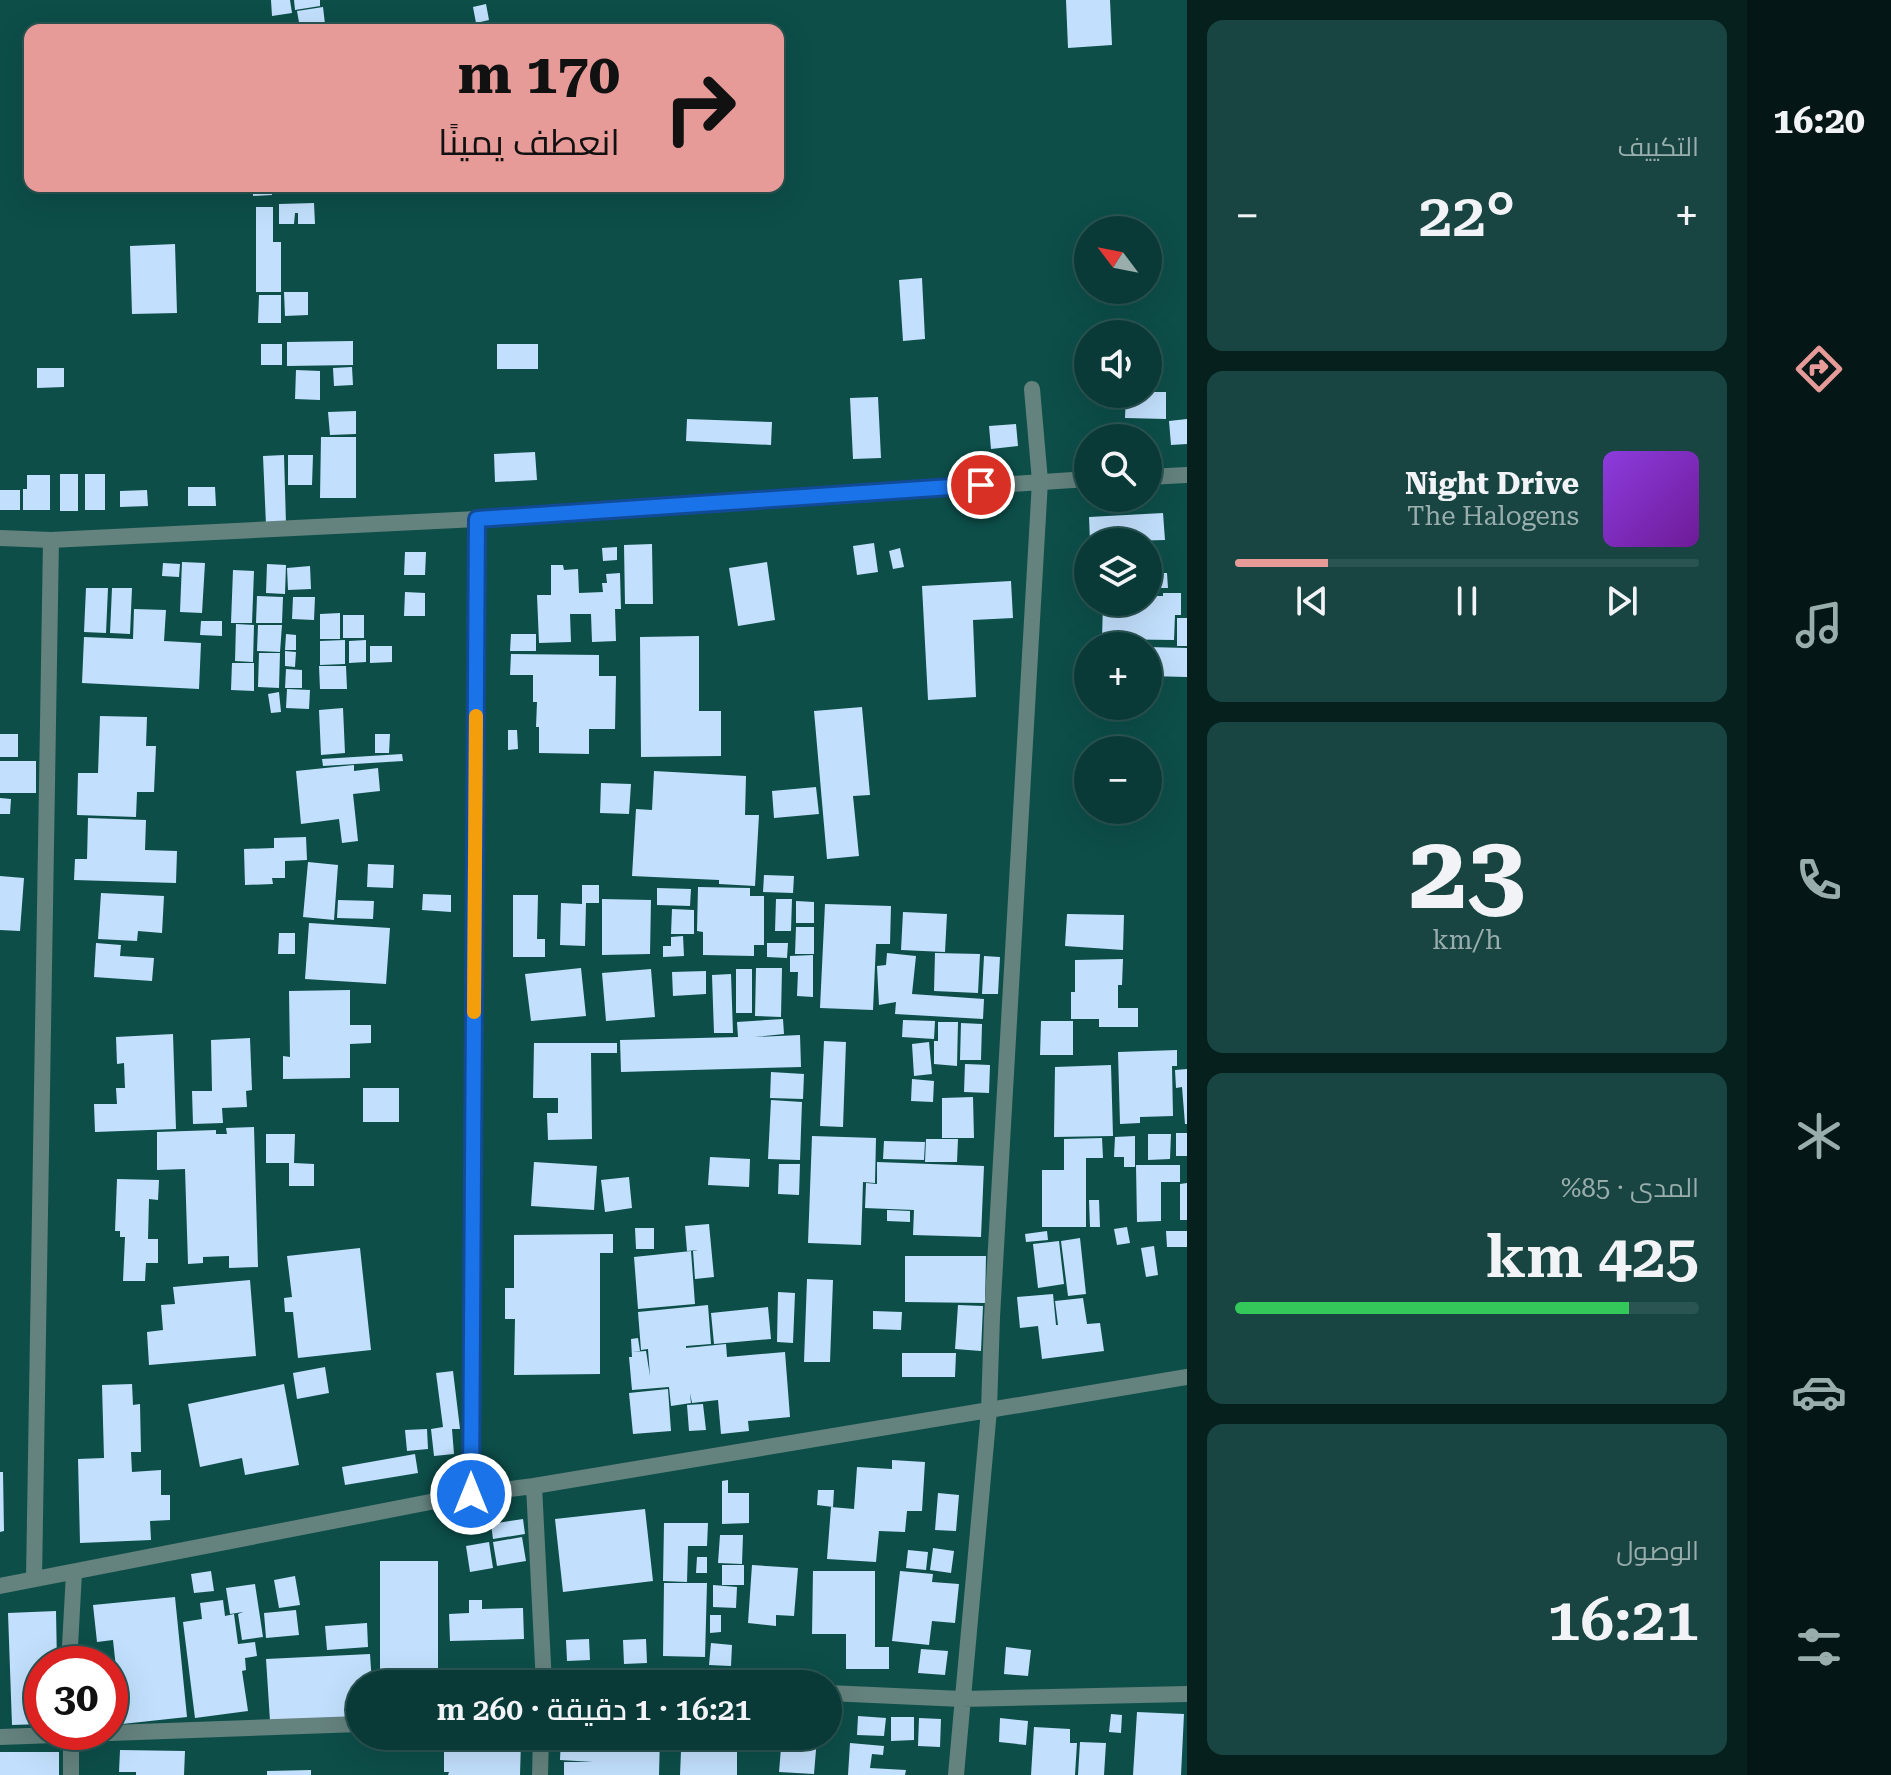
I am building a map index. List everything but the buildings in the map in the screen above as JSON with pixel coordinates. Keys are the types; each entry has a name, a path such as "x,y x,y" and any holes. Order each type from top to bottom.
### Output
{"street":[{"path":"956,1775 989,1410 1040,481 1032,389"},
{"path":"1162,476 1187,475"},
{"path":"0,538 51,540 477,519 1074,480"},
{"path":"471,1494 477,519"},
{"path":"34,1579 51,540"},
{"path":"0,1586 471,1494 1187,1377"},
{"path":"534,1486 543,1670"},
{"path":"70,1646 74,1573"},
{"path":"842,1694 962,1699 1187,1694"},
{"path":"128,1732 346,1724"},
{"path":"0,1737 24,1736"},
{"path":"71,1750 71,1775"},
{"path":"540,1775 541,1750"}],"slow traffic":[{"path":"474,1012 476,716"}],"route":[{"path":"471,1494 477,519 981,485"}]}
